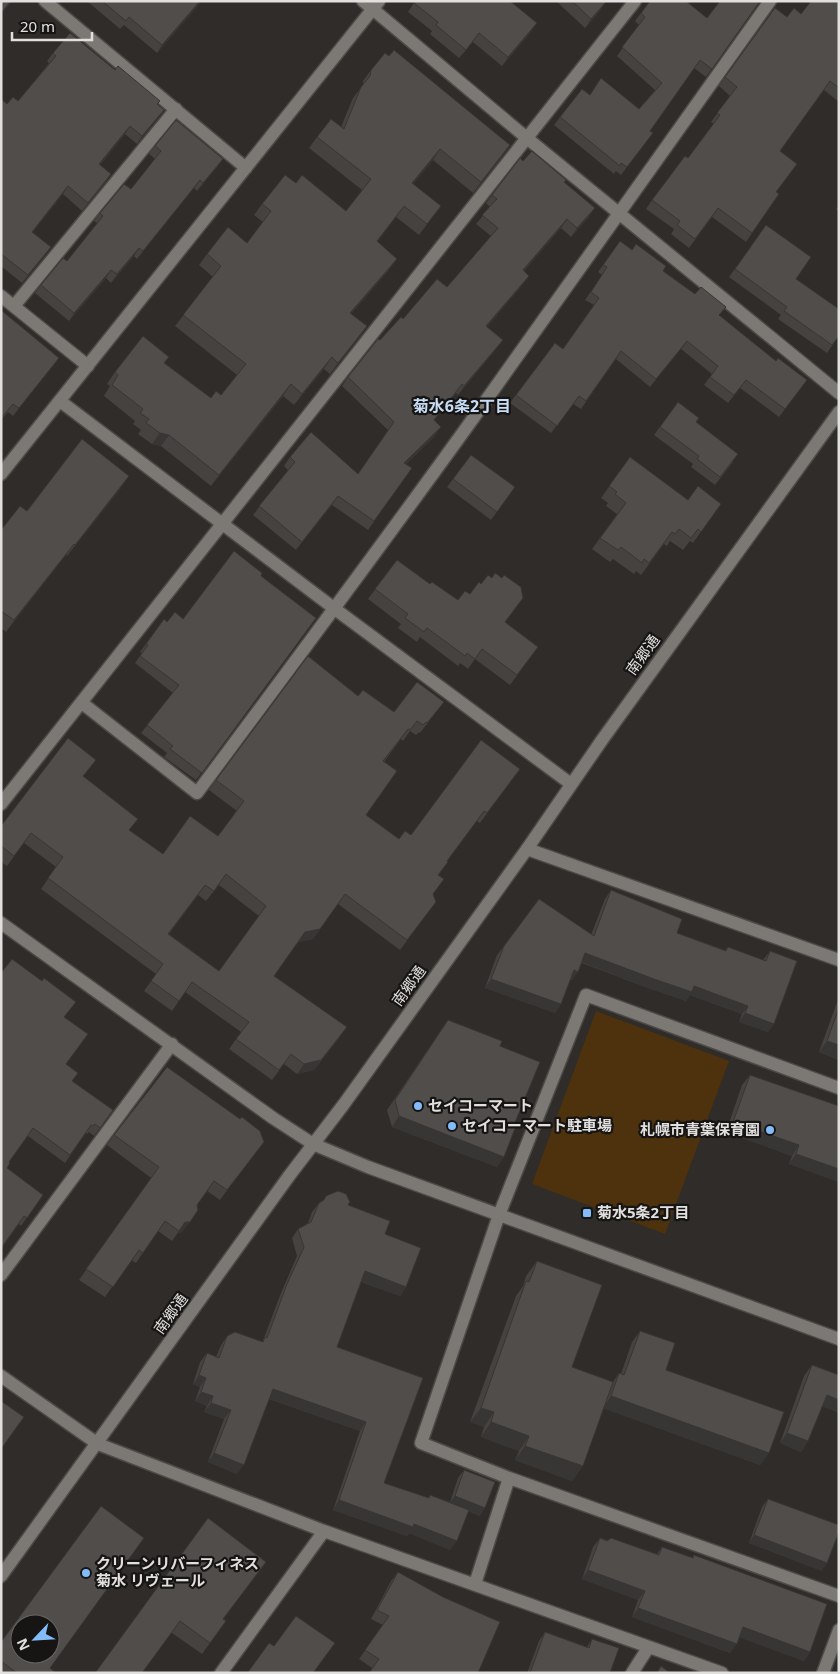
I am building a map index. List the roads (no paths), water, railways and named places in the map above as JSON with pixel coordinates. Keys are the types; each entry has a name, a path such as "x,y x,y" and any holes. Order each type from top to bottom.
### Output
{"street":[{"path":"45,1 246,168"},
{"path":"1,804 528,139 635,1"},
{"path":"82,703 197,793 477,413 770,1"},
{"path":"1,474 246,168 371,4 528,139 839,393"},
{"path":"14,306 176,109"},
{"path":"1,296 88,366"},
{"path":"60,401 571,784"},
{"name":"南郷通","path":"1,1576 313,1144 344,1104 527,849 571,784 839,412"},
{"path":"527,849 839,960"},
{"path":"1,923 273,1118 313,1144 368,1167 839,1339"},
{"path":"839,1088 586,995 499,1215 421,1443 509,1478 839,1596"},
{"path":"1,1275 172,1044"},
{"path":"1,1376 98,1444 324,1531 722,1673"},
{"path":"475,1584 509,1478"},
{"path":"221,1673 324,1531"},
{"path":"823,1673 839,1630"},
{"path":"632,1673 648,1648"}],"place":[{"name":"セイコーマート","path":"418,1106"},
{"name":"セイコーマート駐車場","path":"452,1126"},
{"name":"札幌市青葉保育園","path":"770,1130"},
{"name":"菊水5条2丁目","path":"587,1213"},
{"name":"クリーンリバーフィネス 菊水 リヴェール","path":"86,1573"}],"district":[{"name":"菊水6条2丁目","path":"462,406"}]}
